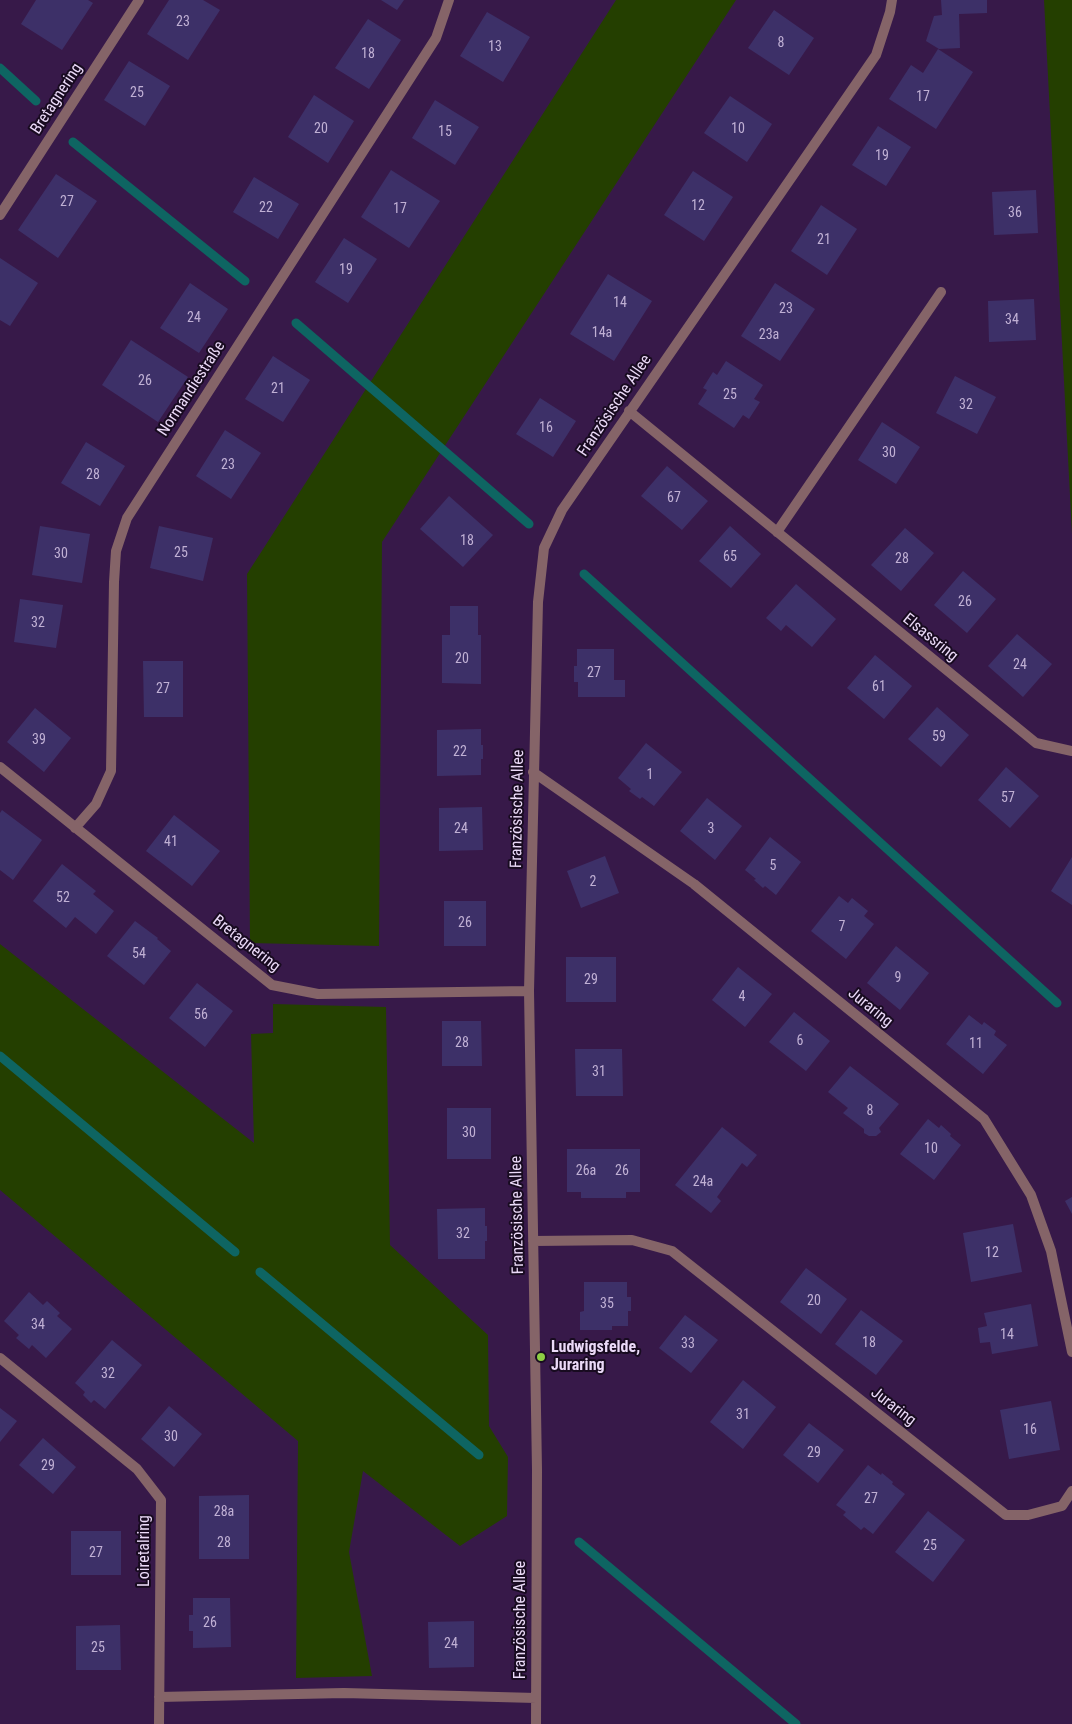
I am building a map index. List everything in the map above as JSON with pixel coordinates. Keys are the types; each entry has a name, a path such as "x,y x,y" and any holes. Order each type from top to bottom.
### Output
{"street":[{"name":"Bretagnering","path":"0,215 139,0"},
{"name":"Normandiestraße","path":"75,828 96,804 111,771 114,582 116,551 127,518 436,38 449,0"},
{"name":"Französische Allee","path":"536,1724 537,1470 529,991 538,602 544,548 562,510 876,54 892,0"},
{"path":"777,532 941,292"},
{"name":"Elsassring","path":"629,411 1036,743 1072,751"},
{"name":"Bretagnering","path":"0,767 272,985 318,994 529,991"},
{"name":"Juraring","path":"533,772 694,884 984,1119 1031,1195 1051,1251 1072,1352"},
{"name":"Juraring","path":"533,1241 632,1240 672,1251 1006,1515 1028,1515 1062,1506 1072,1491"},
{"name":"Loiretalring","path":"0,1358 137,1469 161,1500 159,1724"},
{"path":"159,1697 344,1693 536,1698"}],"green space":[{"path":"616,0 736,0 382,542 379,946 250,943 247,574"},
{"path":"1044,0 1072,0 1072,534"},
{"path":"0,944 254,1143 251,1034 273,1033 273,1004 386,1007 390,1245 488,1335 489,1426 508,1457 507,1516 460,1546 363,1471 349,1552 372,1676 296,1678 298,1441 0,1190"}],"building":[{"path":"36,0 88,0 93,3 62,50 21,24"},
{"path":"169,0 203,0 220,10 188,60 147,34"},
{"path":"381,0 404,0 397,10"},
{"path":"941,0 987,0 987,13 959,14 960,48 939,49 926,41 934,16 942,15"},
{"path":"774,10 814,38 789,75 748,48"},
{"path":"487,12 530,37 503,82 460,56"},
{"path":"368,19 401,40 369,89 335,68"},
{"path":"938,49 973,72 936,129 889,99 911,65 923,73"},
{"path":"129,61 170,86 145,126 104,100"},
{"path":"314,95 354,121 328,163 288,137"},
{"path":"730,96 772,124 747,162 704,133"},
{"path":"435,100 479,127 455,165 412,138"},
{"path":"878,126 911,147 886,186 852,165"},
{"path":"391,170 440,201 409,248 361,217"},
{"path":"693,171 733,197 704,241 664,215"},
{"path":"56,174 97,201 58,258 18,230"},
{"path":"254,177 299,204 278,239 233,212"},
{"path":"1036,190 1038,233 994,235 992,192"},
{"path":"821,205 857,229 827,275 791,251"},
{"path":"344,238 377,259 348,303 315,282"},
{"path":"0,258 38,283 10,326 0,320"},
{"path":"608,274 652,301 614,361 570,334"},
{"path":"190,283 228,309 199,353 160,328"},
{"path":"775,283 815,309 780,361 741,336"},
{"path":"1034,299 1036,340 989,342 988,301"},
{"path":"131,340 188,377 158,422 102,385"},
{"path":"273,356 310,380 283,422 245,399"},
{"path":"726,361 763,385 754,399 760,402 749,419 743,415 734,428 698,404 707,390 703,388 713,372 717,375"},
{"path":"955,376 996,397 977,434 936,413"},
{"path":"540,398 576,421 553,457 516,434"},
{"path":"882,422 920,447 896,484 858,460"},
{"path":"225,430 261,453 231,499 196,476"},
{"path":"86,442 125,466 100,506 61,483"},
{"path":"667,466 708,501 682,530 641,496"},
{"path":"449,496 493,535 463,567 420,529"},
{"path":"40,526 90,534 82,583 32,575"},
{"path":"159,526 213,538 203,581 150,568"},
{"path":"730,526 761,554 731,588 699,561"},
{"path":"905,528 934,553 901,591 871,565"},
{"path":"963,571 996,599 967,633 934,605"},
{"path":"796,584 836,619 812,647 786,625 781,631 766,618"},
{"path":"20,599 63,605 56,648 14,642"},
{"path":"450,606 478,606 478,635 481,635 481,684 442,683 442,635 450,635"},
{"path":"1017,634 1052,664 1023,697 988,666"},
{"path":"577,649 614,649 614,680 625,680 625,697 578,697 578,682 574,682 574,666 577,666"},
{"path":"875,655 912,686 884,719 847,688"},
{"path":"143,661 183,661 183,717 144,717"},
{"path":"937,707 969,735 941,767 908,739"},
{"path":"35,708 71,738 44,772 7,742"},
{"path":"481,729 483,759 481,759 481,775 437,776 437,730"},
{"path":"646,743 682,772 654,806 642,797 640,799 629,791 631,789 618,778"},
{"path":"1006,767 1039,796 1010,828 978,800"},
{"path":"707,798 742,826 715,860 680,831"},
{"path":"482,807 483,850 439,851 439,808"},
{"path":"2,810 42,840 13,880 0,870 0,813"},
{"path":"174,815 220,851 192,886 146,851"},
{"path":"770,837 801,862 776,895 765,886 763,888 745,870"},
{"path":"605,856 619,893 581,908 567,871"},
{"path":"1072,857 1072,905 1051,891"},
{"path":"62,864 96,891 93,894 114,911 96,934 75,917 66,928 33,901"},
{"path":"839,896 848,903 852,898 868,911 864,916 874,924 846,959 811,931"},
{"path":"444,901 486,901 486,946 444,946"},
{"path":"135,921 158,938 171,951 144,985 107,956"},
{"path":"896,946 929,973 900,1010 867,983"},
{"path":"566,957 616,957 616,1002 566,1002"},
{"path":"738,967 772,994 745,1027 712,1000"},
{"path":"197,983 233,1011 205,1047 169,1018"},
{"path":"794,1012 830,1041 806,1071 769,1042"},
{"path":"969,1015 982,1025 984,1022 996,1031 994,1035 1007,1045 983,1074 946,1044"},
{"path":"442,1021 481,1021 482,1066 442,1066"},
{"path":"575,1049 622,1049 623,1096 576,1096"},
{"path":"850,1066 899,1104 879,1128 881,1132 876,1136 869,1136 864,1133 864,1129 843,1113 848,1108 828,1092"},
{"path":"447,1108 491,1108 491,1159 447,1159"},
{"path":"928,1119 939,1128 941,1125 961,1145 934,1180 900,1154"},
{"path":"722,1127 757,1155 747,1167 742,1163 717,1197 721,1201 711,1213 675,1185"},
{"path":"567,1149 640,1149 640,1192 626,1192 626,1198 581,1198 581,1192 567,1192"},
{"path":"1072,1197 1072,1214 1065,1201"},
{"path":"485,1208 487,1241 485,1241 485,1259 438,1259 437,1209"},
{"path":"1013,1224 1022,1272 971,1282 963,1233"},
{"path":"806,1268 847,1299 821,1334 780,1302"},
{"path":"584,1282 627,1282 627,1297 631,1297 631,1311 628,1311 628,1326 612,1326 612,1330 580,1330 580,1312 584,1311"},
{"path":"29,1292 43,1305 47,1301 60,1313 57,1316 72,1329 46,1358 32,1345 29,1349 16,1338 19,1335 4,1321"},
{"path":"1031,1304 1038,1346 992,1354 990,1342 980,1343 978,1328 987,1326 984,1313"},
{"path":"861,1310 903,1341 876,1375 835,1344"},
{"path":"685,1315 718,1340 691,1373 659,1348"},
{"path":"112,1340 142,1365 105,1409 94,1400 91,1403 83,1395 85,1392 75,1383"},
{"path":"743,1380 776,1407 743,1449 710,1422"},
{"path":"1051,1401 1060,1450 1009,1459 1000,1410"},
{"path":"169,1406 202,1434 174,1467 141,1439"},
{"path":"0,1408 17,1421 0,1442"},
{"path":"809,1423 844,1450 818,1483 783,1455"},
{"path":"43,1438 76,1467 53,1494 19,1465"},
{"path":"868,1465 881,1475 882,1473 905,1494 873,1534 864,1527 861,1530 843,1515 846,1512 836,1505"},
{"path":"249,1495 249,1559 199,1559 199,1496"},
{"path":"928,1511 965,1540 933,1582 895,1552"},
{"path":"71,1531 121,1531 121,1575 71,1575"},
{"path":"193,1598 230,1598 231,1647 193,1648 193,1631 189,1631 189,1615 193,1615"},
{"path":"474,1621 474,1667 429,1668 428,1622"},
{"path":"120,1625 121,1670 76,1670 76,1626"}],"waterway":[{"path":"0,68 36,101"},
{"path":"73,142 245,281"},
{"path":"296,323 529,524"},
{"path":"584,574 1057,1003"},
{"path":"0,1056 235,1252"},
{"path":"260,1272 479,1455"},
{"path":"579,1542 796,1724"}],"place":[{"name":"Ludwigsfelde, Juraring","path":"541,1357"}]}
